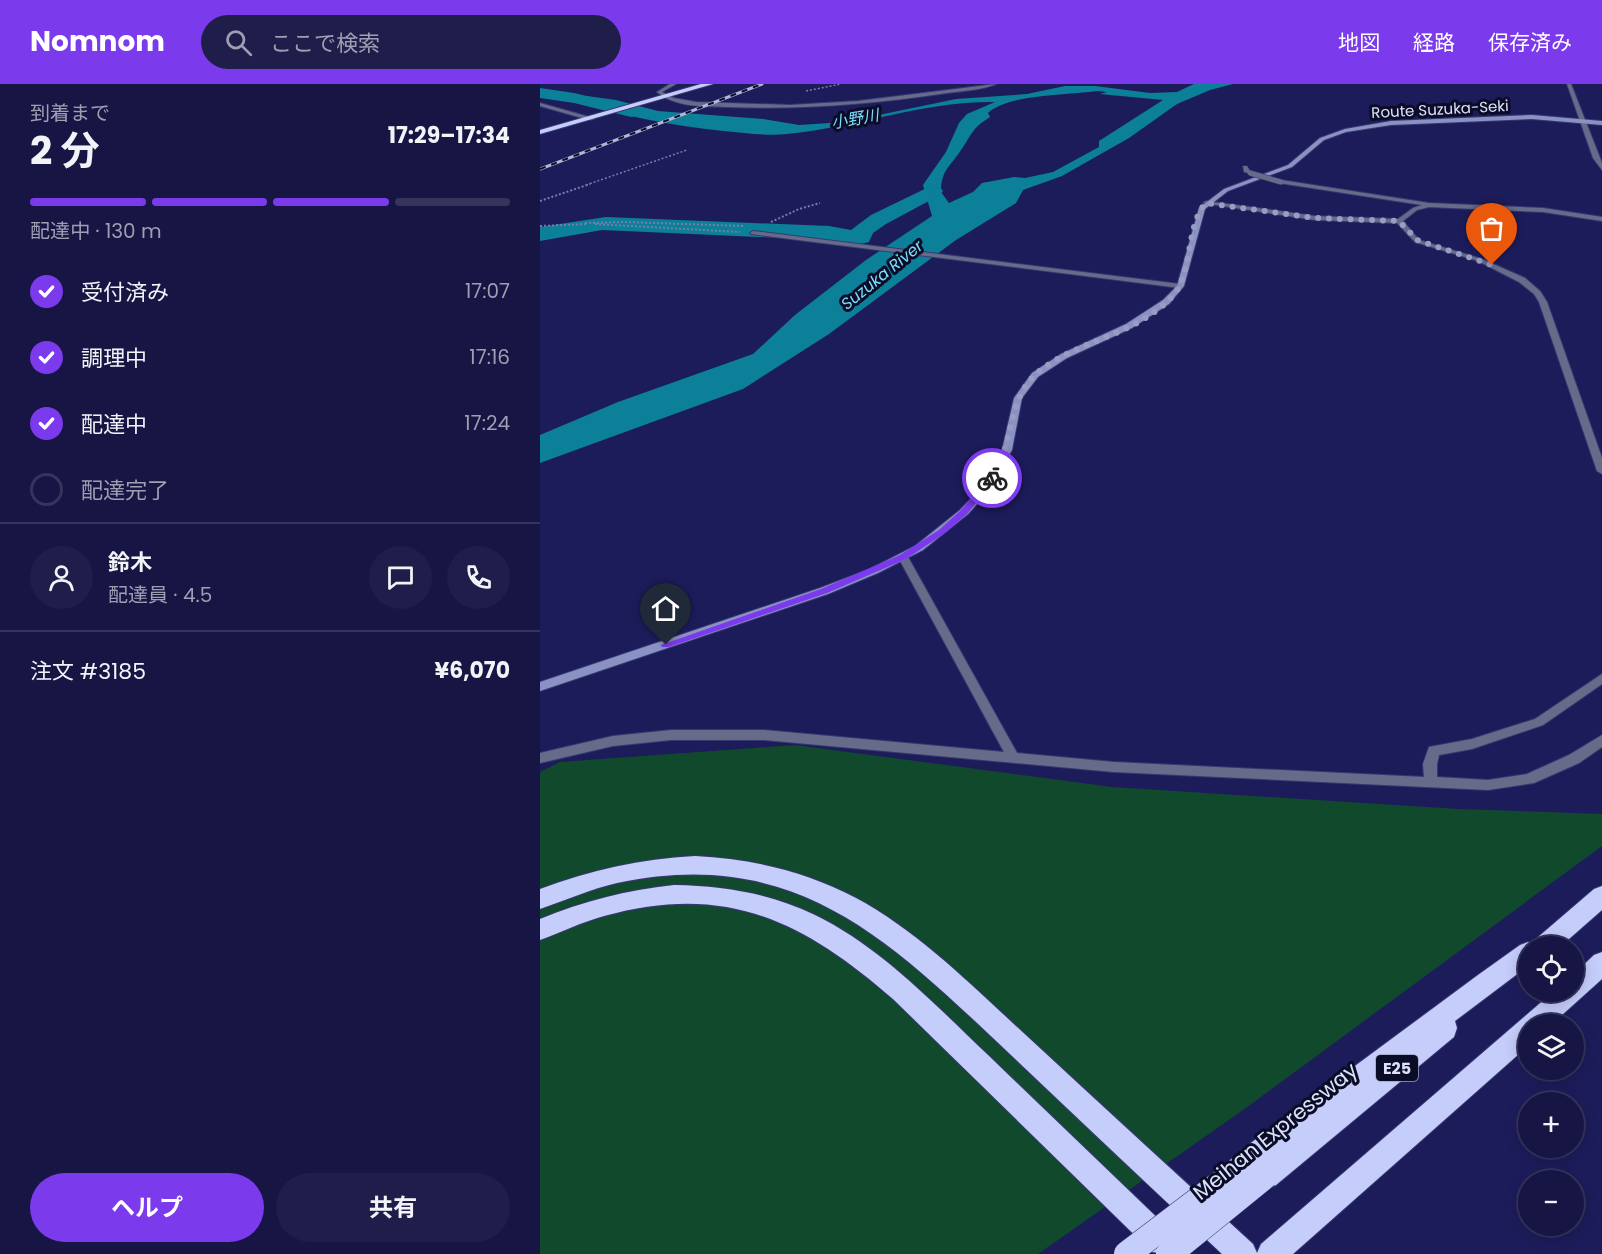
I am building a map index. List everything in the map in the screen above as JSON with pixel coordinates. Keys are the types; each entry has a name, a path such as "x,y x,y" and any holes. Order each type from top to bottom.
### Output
{"highway":[{"path":"540,132 607,115 709,84"},
{"path":"540,899 587,881 628,871 706,864 738,867 782,877 847,905 915,953 963,994 1243,1254"},
{"path":"540,930 562,919 638,898 705,894 741,899 806,923 842,945 921,1008 1174,1254"},
{"path":"1557,936 1602,896"},
{"path":"1554,936 1577,920"},
{"path":"1127,1254 1258,1168 1518,961"},
{"path":"1584,979 1602,963"},
{"name":"Meihan Expressway","path":"1169,1254 1258,1168 1518,968"},
{"path":"1545,1014 1559,1002"},
{"path":"1271,1254 1518,1039"}],"main road":[{"name":"Route Suzuka-Seki","path":"1206,203 1226,190 1290,166 1322,139 1360,127 1391,123 1532,117 1602,123"},
{"path":"540,687 824,591 903,557 942,531 984,491 998,469 1007,450 1018,398 1035,375 1064,356 1144,317 1166,302 1180,286 1199,215 1206,203"}],"street":[{"path":"674,84 660,90 660,93 666,97 699,104 794,107 905,98 994,84"},
{"path":"1569,84 1596,158 1602,168"},
{"path":"540,104 591,119"},
{"path":"1250,173 1281,182 1439,206"},
{"path":"1206,203 1332,220 1399,221 1422,206 1543,210 1602,219"},
{"path":"1399,221 1417,240 1505,270 1522,280 1537,293 1550,319 1602,471"},
{"path":"753,233 1180,286"},
{"path":"903,557 1013,757"},
{"path":"1431,782 1430,764 1434,751 1472,744 1539,722 1602,678"},
{"path":"540,758 613,741 671,735 764,735 1114,767 1488,785 1530,779 1575,759 1602,740"}],"lane":[{"path":"1245,167 1250,173"}],"path":[{"path":"540,201 687,150"},
{"path":"766,224 799,209 820,203"},
{"path":"540,226 620,221 676,225 747,225"},
{"path":"585,223 753,233"}],"green space":[{"path":"795,745 1112,787 1459,809 1602,814 1602,846 1243,1110 1038,1254 540,1254 540,772 560,762"}],"water":[{"name":"Suzuka River","path":"1194,84 1233,84 1210,90 1177,104 1129,138 1062,176 1023,190 1016,203 956,240 829,334 743,389 540,463 540,435 618,402 753,354 795,315 866,260 932,216 923,185 946,152 959,123 967,114 995,102 943,106 813,131 771,135 664,123 567,100 587,96 616,100 658,111 763,119 799,125 845,122 956,99 1027,94 1065,86 1095,86 1150,93 1177,92","holes":["1107,92 1100,94 1163,100 1099,141 1099,147 1053,172 982,183 973,192 949,203 941,192 947,169 973,132 990,117 988,113 997,107 1040,96"]}],"waterway":[{"name":"小野川","path":"540,93 574,98 631,112"},
{"path":"606,224 829,233 857,238 861,237 862,231 878,219 933,191"},
{"path":"540,234 594,226"}],"railway":[{"path":"540,169 762,84"}],"way so far":[{"path":"992,478 1007,450 1018,398 1035,375 1080,347 1144,317 1174,294 1180,286 1199,215 1206,203 1315,218 1399,221 1417,240 1492,265"}],"route":[{"path":"666,645 824,591 903,557 919,548 964,512 984,491 992,478"}]}
